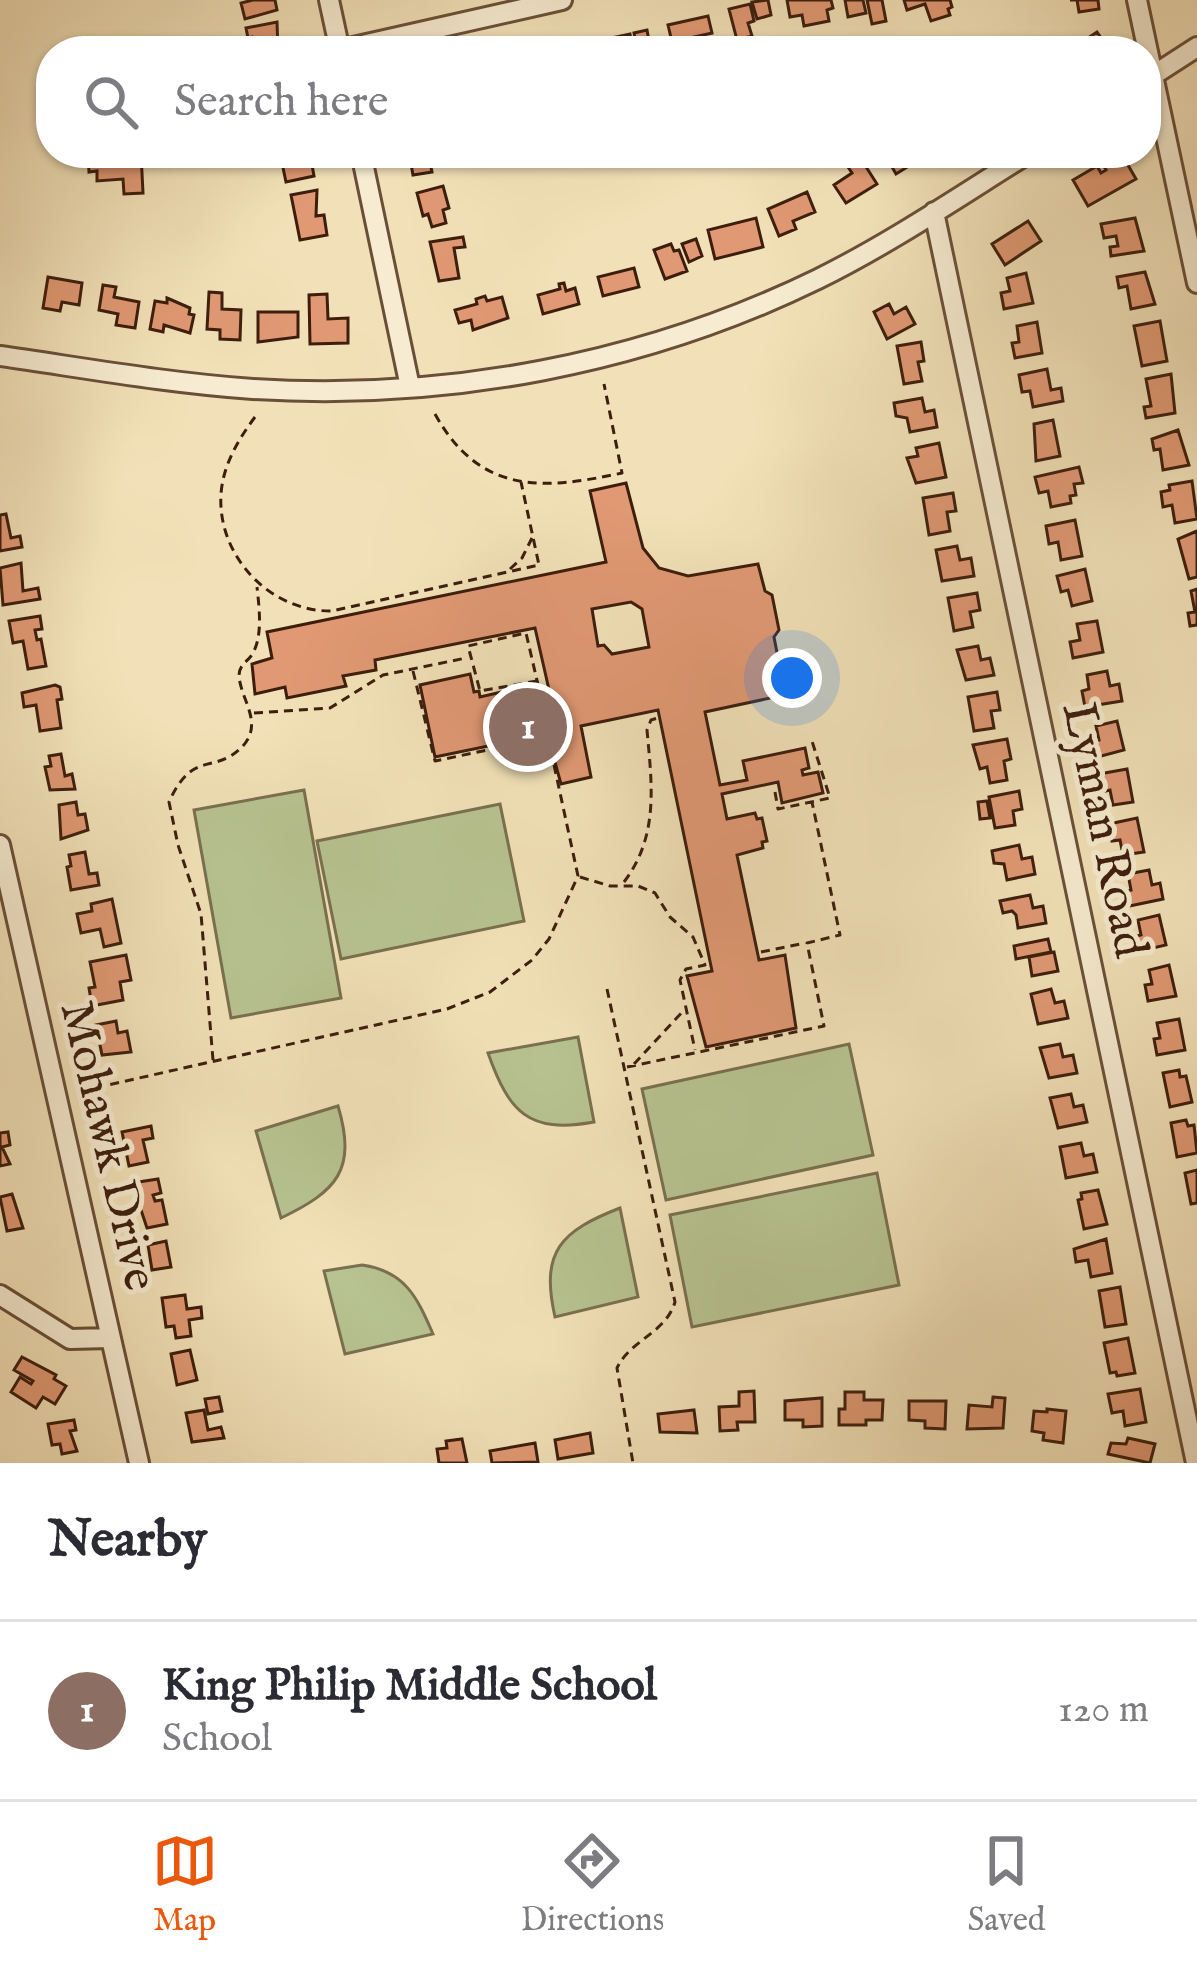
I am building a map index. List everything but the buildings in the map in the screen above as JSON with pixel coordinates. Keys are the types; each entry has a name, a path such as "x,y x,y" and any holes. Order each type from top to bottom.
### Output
{"street":[{"path":"328,0 336,36"},
{"path":"405,36 562,0"},
{"path":"1137,0 1143,36"},
{"path":"1161,70 1197,47"},
{"path":"1161,129 1197,283"},
{"path":"365,168 410,387"},
{"path":"0,356 224,387 286,390 410,387 546,372 703,327 818,279 1005,168"},
{"name":"Lyman Road","path":"934,212 1196,1463"},
{"name":"Mohawk Drive","path":"0,845 139,1463"},
{"path":"0,1294 70,1339 110,1338"}],"path":[{"path":"435,414 447,435 481,464 521,482 570,484 622,472 604,384"},
{"path":"255,417 231,455 221,494 222,518 232,547 256,583 292,606 332,611 539,566 521,482"},
{"path":"506,573 522,558 532,536"},
{"path":"214,1062 201,914 178,845 170,802 189,770 241,748 253,723 239,677 257,640 256,583"},
{"path":"537,681 480,691 468,646 526,633 537,681 542,703"},
{"path":"252,713 330,708 369,680 470,657"},
{"path":"413,670 435,761 547,739"},
{"path":"81,1091 447,1010 490,992 532,960 549,939 578,876 544,714"},
{"path":"622,884 646,844 652,796 647,730 650,720 658,718"},
{"path":"775,792 778,809 830,798 811,738"},
{"path":"547,739 509,758 511,763 528,763 552,755"},
{"path":"761,952 840,935 812,802"},
{"path":"578,876 655,893 700,950 705,965 686,969 680,976 696,1053"},
{"path":"628,1067 824,1026 807,943"},
{"path":"607,989 628,1067 674,1302 669,1317 623,1355 616,1367 634,1463"},
{"path":"628,1067 686,1008"}],"green space":[{"path":"304,790 341,998 231,1018 194,810"},
{"path":"500,804 524,921 341,959 317,841"},
{"path":"578,1037 594,1122 553,1125 524,1114 504,1090 488,1053"},
{"path":"849,1044 873,1155 666,1200 642,1089"},
{"path":"338,1106 345,1147 338,1176 316,1198 281,1218 256,1131"},
{"path":"877,1173 899,1285 692,1327 670,1215"},
{"path":"620,1208 638,1297 555,1317 551,1275 560,1246 583,1225"},
{"path":"362,1265 389,1273 408,1288 433,1334 345,1354 324,1271"}],"place":[{"name":"King Philip Middle School","path":"528,727"}]}
